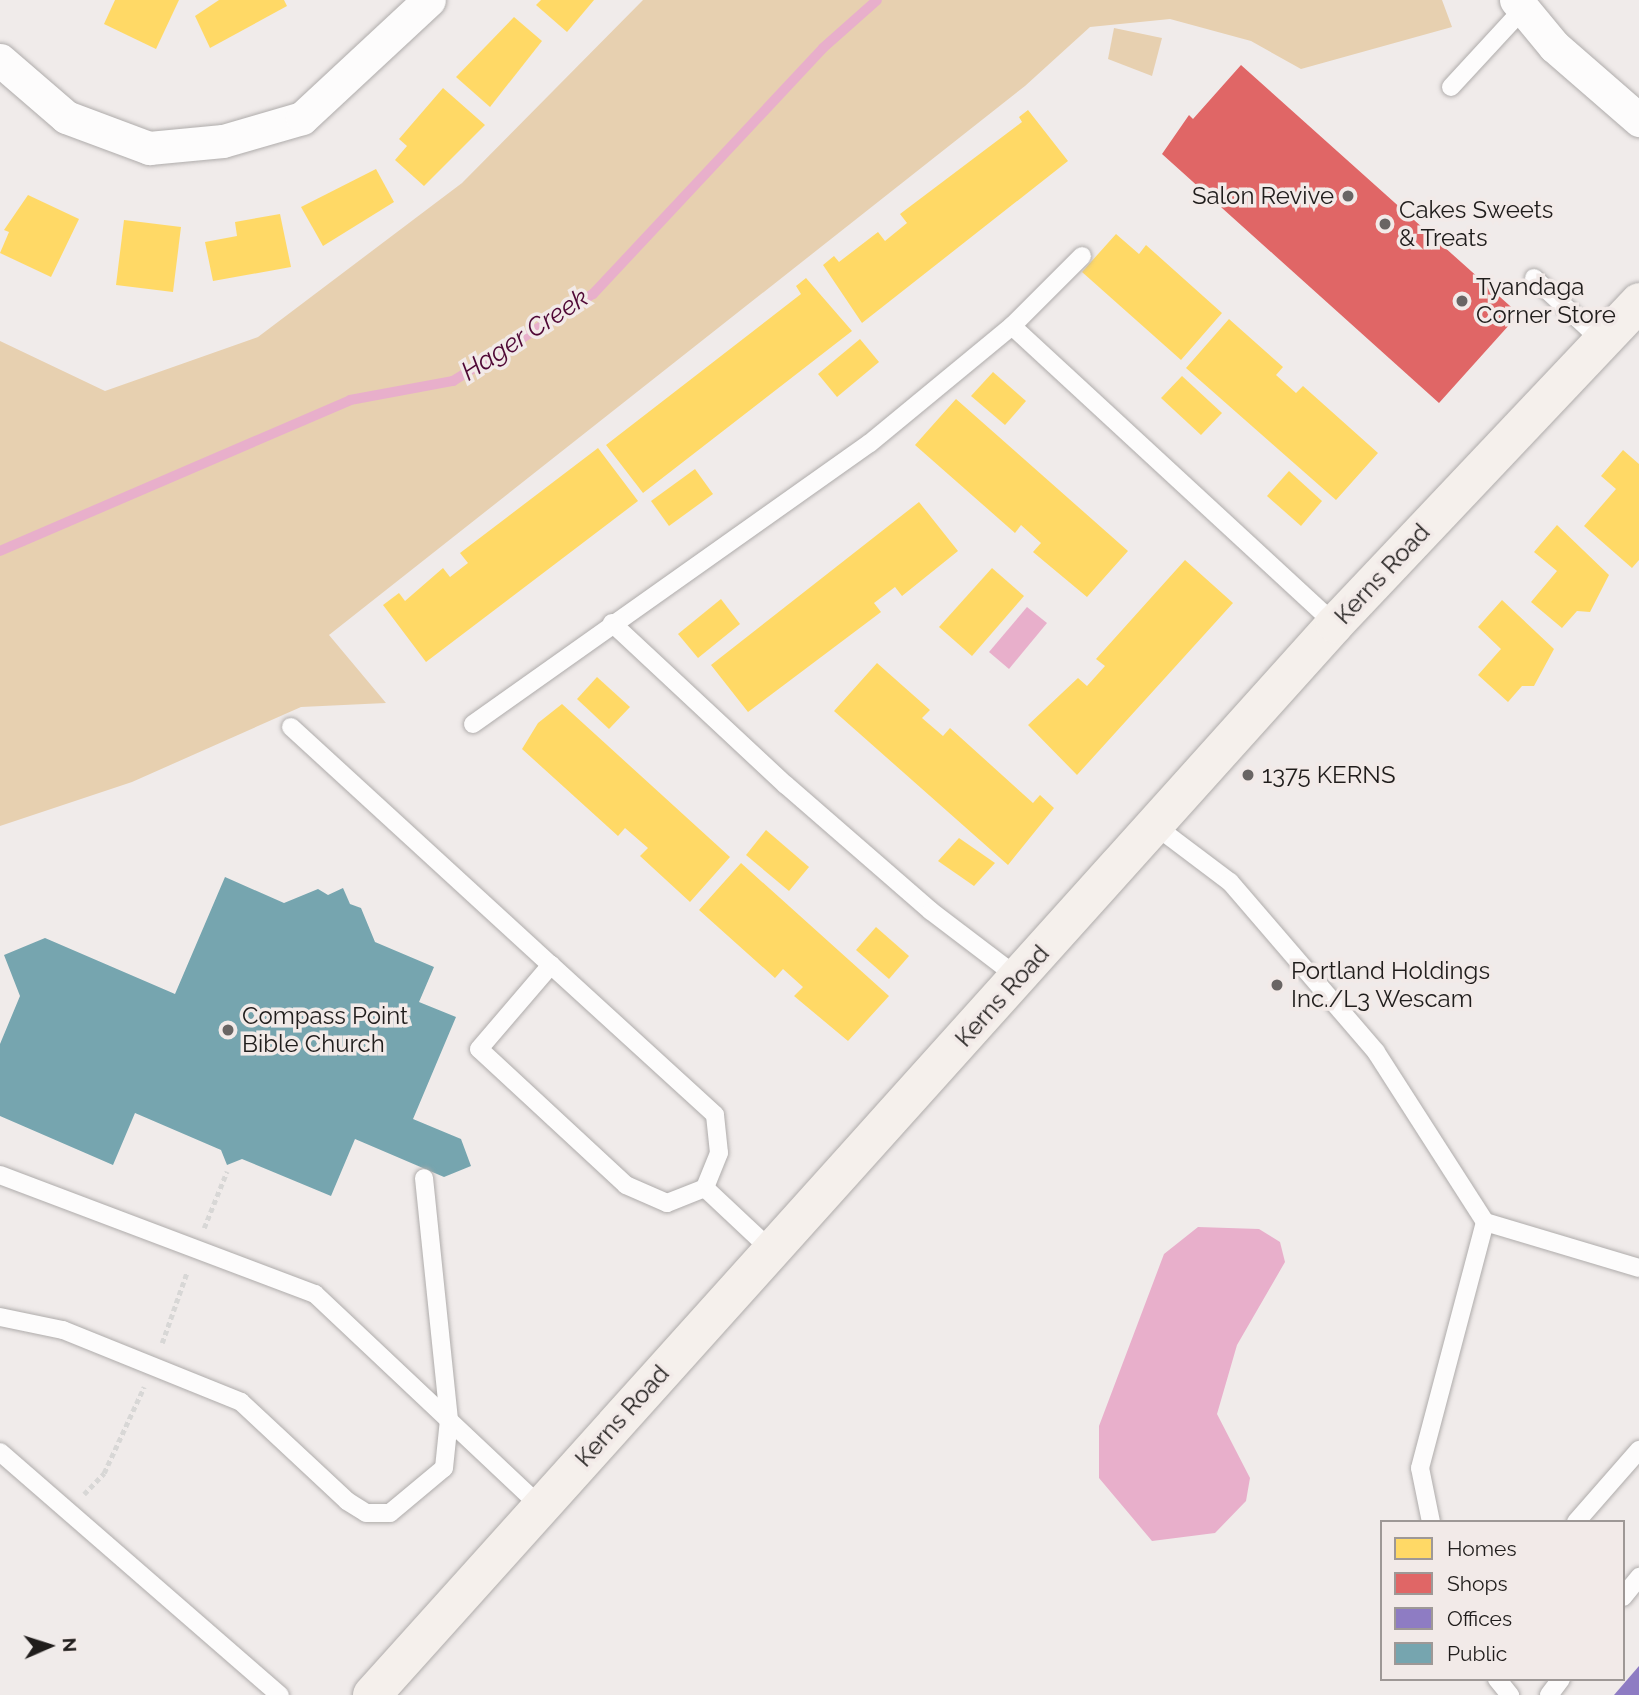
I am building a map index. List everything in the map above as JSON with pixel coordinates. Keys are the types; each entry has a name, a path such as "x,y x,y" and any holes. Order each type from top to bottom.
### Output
{"street":[{"path":"0,60 66,117 149,148 223,141 302,118 429,0"},
{"path":"1519,4 1553,46 1639,120"},
{"name":"Kerns Road","path":"373,1695 1019,978 1153,824 1335,624 1639,302"}],"lane":[{"path":"1451,87 1519,4"},
{"path":"473,724 612,623 870,443 1012,326 1082,256"},
{"path":"1534,278 1602,341"},
{"path":"1012,326 1335,624"},
{"path":"612,623 869,857 1019,978"},
{"path":"291,727 715,1115 719,1153 705,1188 667,1203 626,1185 479,1049 551,965"},
{"path":"1153,824 1230,882 1376,1052 1485,1222 1639,1268"},
{"path":"0,1175 315,1294 541,1507"},
{"path":"0,1317 63,1330 241,1402 366,1513 390,1513 444,1468 449,1420 424,1178"},
{"path":"705,1188 772,1251"},
{"path":"1431,1520 1420,1468 1485,1222"},
{"path":"1578,1520 1639,1450"},
{"path":"0,1452 280,1695"},
{"path":"1625,1594 1639,1577"},
{"path":"1499,1681 1510,1695"}],"shaded area":[{"path":"643,0 1442,0 1452,27 1301,69 1251,41 1170,19 1090,27 1025,86 329,635 386,703 301,707 132,782 0,826 0,341 105,391 258,337 462,183"},
{"path":"1114,28 1162,38 1152,76 1108,59"},
{"path":"1027,607 1047,623 1009,669 989,652"},
{"path":"1198,1227 1259,1229 1280,1242 1285,1262 1237,1345 1217,1414 1250,1478 1246,1501 1215,1533 1152,1541 1099,1478 1099,1426 1164,1254"}],"building: Homes":[{"path":"115,0 179,0 156,49 104,24"},
{"path":"219,0 284,0 287,6 210,48 195,16"},
{"path":"541,0 594,0 567,32 536,5"},
{"path":"514,17 542,41 490,107 456,77"},
{"path":"443,88 485,125 424,186 395,160 407,146 399,139"},
{"path":"1028,110 1068,161 862,323 823,265 834,256 839,262 878,232 885,241 907,223 900,214 1022,122 1019,117"},
{"path":"376,169 394,202 323,246 301,207"},
{"path":"28,195 79,219 51,277 0,253 9,232 4,230"},
{"path":"280,214 291,267 213,281 205,242 237,236 235,222"},
{"path":"124,220 181,227 173,292 116,285"},
{"path":"1116,234 1139,254 1146,245 1222,313 1181,360 1082,272"},
{"path":"806,278 852,331 643,493 606,445 801,294 796,286"},
{"path":"1229,319 1283,367 1276,375 1296,393 1303,386 1378,453 1336,500 1186,368"},
{"path":"860,339 879,362 837,397 818,374"},
{"path":"993,372 1026,401 1005,425 971,396"},
{"path":"1182,376 1222,413 1201,435 1161,398"},
{"path":"956,399 1128,551 1087,597 1033,552 1041,543 1021,525 1015,533 915,445"},
{"path":"598,448 638,501 426,662 383,605 399,593 405,601 443,568 450,577 468,563 460,553"},
{"path":"1623,450 1639,464 1639,560 1632,568 1584,526 1616,489 1601,476"},
{"path":"695,469 713,494 669,526 651,501"},
{"path":"1289,471 1322,501 1301,526 1267,496"},
{"path":"919,502 958,551 902,596 895,587 874,603 881,612 748,712 711,665"},
{"path":"1557,525 1609,575 1590,612 1577,611 1562,628 1531,602 1557,571 1534,552"},
{"path":"1185,560 1233,603 1077,775 1028,725 1078,678 1087,686 1105,666 1096,659"},
{"path":"992,568 1024,596 972,656 939,627"},
{"path":"721,599 740,624 698,658 678,634"},
{"path":"1502,600 1554,649 1534,686 1522,686 1508,702 1478,675 1501,649 1478,627"},
{"path":"877,663 930,710 922,718 943,736 950,728 1033,803 1040,795 1054,808 1008,865 834,711"},
{"path":"597,677 630,707 609,729 577,699"},
{"path":"562,704 730,857 690,902 640,856 648,848 625,828 618,836 522,749 538,723"},
{"path":"766,830 809,867 789,891 746,855"},
{"path":"959,838 995,863 974,886 938,861"},
{"path":"741,863 889,996 848,1041 794,996 803,987 783,969 775,978 699,910"},
{"path":"876,927 909,956 889,979 856,950"}],"building: Shops":[{"path":"1241,65 1519,314 1439,403 1162,154 1189,115 1193,119"}],"building: Offices":[{"path":"1639,1666 1639,1695 1614,1695"}],"building: Public":[{"name":"Compass Point Bible Church","path":"225,877 284,903 318,889 328,895 343,888 350,904 361,908 375,942 434,967 419,1002 456,1017 413,1119 461,1139 471,1166 444,1177 355,1139 331,1196 242,1159 227,1165 221,1150 135,1113 113,1165 0,1116 0,1044 20,996 4,955 45,938 175,994"}],"waterway":[{"name":"Hager Creek","path":"0,551 350,400 453,381 593,294 823,48 877,0"}],"place":[{"name":"Salon Revive","path":"1348,196"},
{"name":"Cakes Sweets & Treats","path":"1385,224"},
{"name":"Tyandaga Corner Store","path":"1462,301"},
{"name":"1375 KERNS","path":"1248,775"},
{"name":"Portland Holdings Inc./L3 Wescam","path":"1277,985"},
{"name":"Compass Point Bible Church","path":"228,1030"}]}
